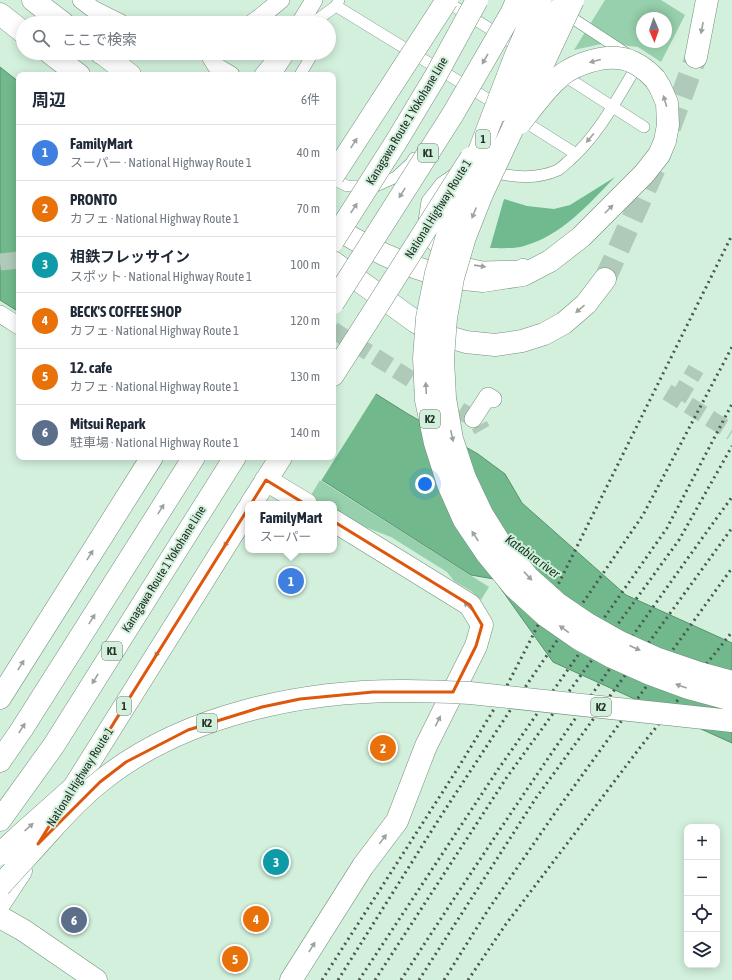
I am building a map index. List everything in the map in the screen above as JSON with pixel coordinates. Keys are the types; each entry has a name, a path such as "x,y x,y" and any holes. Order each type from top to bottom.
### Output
{"main road":[{"path":"33,0 54,16"},
{"path":"336,171 446,0"},
{"name":"Kanagawa Route 1 Yokohane Line","path":"336,236 396,142 477,0"},
{"name":"K1","path":"336,298 453,114 512,12 517,0"},
{"name":"K2","path":"540,0 512,64 448,233 436,273 427,318 424,358 426,400 435,443 448,484 464,520 487,554 514,587 546,616 579,639 612,657 650,674 688,688 732,700"},
{"name":"National Highway Route 1","path":"338,367 517,84 564,0"},
{"name":"K2","path":"573,0 482,194 465,237 453,278 446,318 443,359 445,398 452,438 465,478 482,514 502,546 529,578 557,603 588,624 620,642 652,656 696,672 732,682"},
{"path":"696,56 707,0"},
{"path":"0,14 16,27"},
{"path":"336,228 385,255 417,268 445,277 483,281 523,275 550,261 581,237 644,174 659,155 665,141 668,125 667,103 655,79 649,72 636,64 619,58 600,59 580,65 562,74 508,138 467,196 397,275"},
{"path":"59,60 75,72"},
{"path":"111,60 126,72"},
{"path":"336,264 416,322 435,333 466,342 495,345 522,341 544,334 564,323 586,304 605,279"},
{"path":"0,698 150,460"},
{"path":"0,761 22,729 192,460"},
{"name":"Kanagawa Route 1 Yokohane Line","path":"0,820 54,745 233,460"},
{"path":"253,501 279,460"},
{"path":"266,480 301,501"},
{"name":"National Highway Route 1","path":"0,903 245,514"},
{"path":"291,980 363,866 397,821 426,746 476,646 482,625 470,605 337,523"},
{"name":"K2","path":"0,854 90,773 118,753 149,735 183,720 218,706 258,695 337,682 371,679 439,678 477,680 732,708"},
{"name":"K2","path":"0,886 77,803 100,782 126,762 188,730 262,707 300,699 338,694 437,691 470,693 732,721"},
{"path":"0,917 22,930 96,980"}],"street":[{"path":"81,0 93,9 107,16"},
{"path":"261,16 281,0"},
{"path":"304,16 314,0"},
{"path":"212,60 216,66 226,72"},
{"path":"265,72 275,60"},
{"path":"0,314 16,324"},
{"path":"480,420 488,396 493,399"}],"lane":[{"path":"428,30 438,0"},
{"path":"446,0 644,127"},
{"path":"544,0 633,58 635,68 602,124 576,154 560,169 542,176 524,178 478,170 456,172 441,184 427,201 424,221 432,244 451,260 483,267 519,266 549,256 581,237"},
{"path":"338,2 576,154"},
{"path":"321,16 338,2"},
{"path":"332,16 338,2"},
{"path":"113,60 132,72"},
{"path":"276,72 285,60"},
{"path":"302,72 309,60"},
{"path":"336,181 346,186 376,186 396,177 411,162 447,106"}],"highlighted area":[{"path":"266,480 470,605 482,625 476,646 453,692 373,692 300,699 262,707 188,730 126,762 100,782 38,844"}],"shaded area":[{"path":"605,0 661,0 685,15 672,40 672,12 636,12 636,47 606,43 574,50"},
{"path":"640,48 668,48 661,62"},
{"path":"615,177 574,218 550,235 520,247 490,248 504,199 527,206 554,209 570,205"},
{"path":"320,480 489,587 481,600 471,591 454,581 447,572 391,537 337,515 337,501 316,501 310,497"}],"water":[{"path":"0,67 16,80 16,310 0,300"},
{"name":"Katabira river","path":"336,369 408,414 478,454 505,474 522,503 626,595 732,643 732,743 553,662 494,579 471,575 291,460 336,460"}],"pier":[{"path":"336,367 377,392 336,457"},
{"path":"289,460 334,460 321,481"}],"tunnel":[{"path":"605,279 655,168 696,57"},
{"path":"0,262 16,260"},
{"path":"336,332 477,421 482,430"},
{"path":"678,399 696,369"},
{"path":"667,392 732,432"}],"railway":[{"path":"322,980 458,768 499,701 732,235"},
{"path":"338,980 439,819 530,680 643,515 732,347"},
{"path":"359,980 497,771 667,528 732,404"},
{"path":"375,980 507,777 679,540 732,446"},
{"path":"401,980 563,736 732,497"},
{"path":"419,980 536,798 732,528"},
{"path":"444,980 488,910 557,810 732,568"},
{"path":"468,980 506,924 642,745 732,632"}],"place":[{"name":"FamilyMart","path":"291,581"},
{"name":"PRONTO","path":"383,748"},
{"name":"相鉄フレッサイン","path":"276,862"},
{"name":"BECK'S COFFEE SHOP","path":"256,919"},
{"name":"Mitsui Repark","path":"74,920"},
{"name":"12. cafe","path":"235,959"}]}
